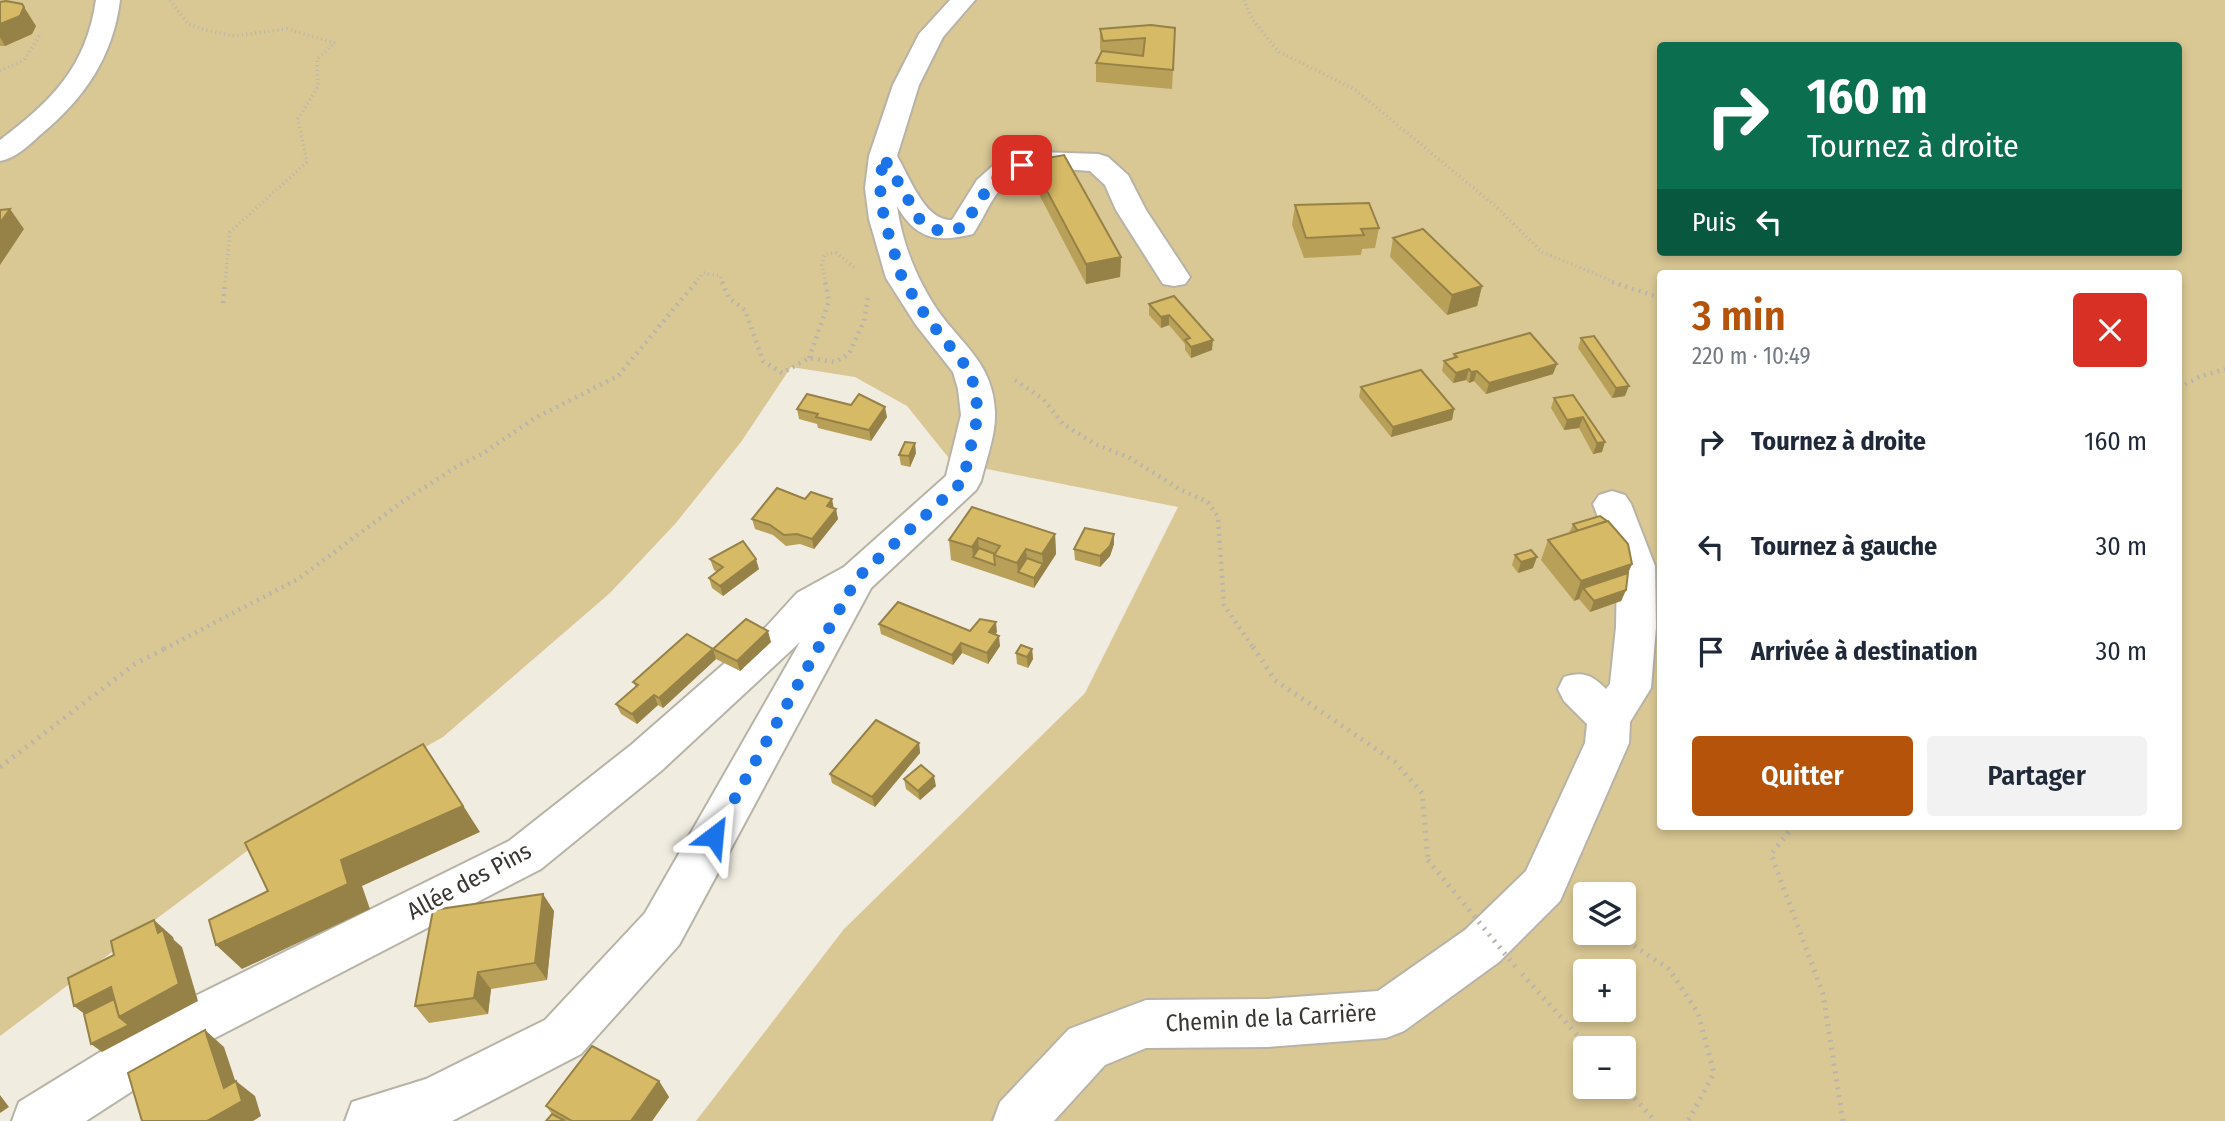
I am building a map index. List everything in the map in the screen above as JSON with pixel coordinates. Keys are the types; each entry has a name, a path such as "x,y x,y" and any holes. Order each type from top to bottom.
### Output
{"street":[{"path":"0,153 53,110 91,66 102,41 108,0"},
{"path":"371,1121 433,1103 562,1037 662,929 857,578 963,481 978,415 969,370 914,299 898,267 884,219 880,188 883,156 906,85 932,34 963,0"},
{"path":"883,156 920,220 937,230 962,228 990,185 1006,169 1039,162 1098,163 1118,181 1131,210 1174,277"},
{"name":"Chemin de la Carrière","path":"1019,1121 1087,1047 1146,1024 1268,1023 1386,1014 1482,946 1543,886 1607,743 1594,704 1630,688 1636,627 1636,566 1612,504"},
{"name":"Allée des Pins","path":"38,1121 193,1023 525,855 646,758 780,638 811,604 857,578"}],"path":[{"path":"170,0 188,24 209,31 234,36 287,29 335,43 317,59 318,87 298,119 307,162 230,232 223,303"},
{"path":"1244,0 1252,19 1279,52 1354,89 1494,205 1542,252 1607,280 1657,297"},
{"path":"0,71 24,60 41,33"},
{"path":"0,767 135,664 298,579 402,502 459,465 482,454 535,418 612,380 703,273 720,276 729,298 745,310 763,361 771,369 782,373 809,358 829,301 822,265 825,254 836,253 859,271 873,289 914,299"},
{"path":"809,358 835,362 849,354 864,321 869,291 873,289"},
{"path":"2182,386 2199,377 2225,369"},
{"path":"1008,376 1043,399 1063,424 1095,444 1130,458 1181,490 1208,502 1218,517 1224,605 1275,680 1395,762 1422,793 1428,860 1519,971 1578,1036"},
{"path":"1791,830 1771,854 1822,994 1843,1121"},
{"path":"1632,945 1669,969 1698,1013 1714,1073 1688,1121"},
{"path":"1635,1099 1654,1121"}],"shaded area":[{"path":"0,0 2225,0 2225,1121 696,1121 844,929 1085,693 1178,507 952,462 907,406 855,377 791,367 741,442 675,524 610,593 443,737 263,839 0,1036"}],"building":[{"path":"0,2 22,4 24,7 20,16 0,24"},
{"path":"1151,25 1175,28 1173,70 1096,63 1102,51 1143,56 1145,38 1103,41 1100,29"},
{"path":"1064,155 1121,257 1086,264 1031,161"},
{"path":"1369,203 1379,228 1361,229 1364,235 1306,238 1295,205"},
{"path":"10,209 0,223 0,210"},
{"path":"1423,229 1482,286 1452,295 1393,238"},
{"path":"1174,296 1213,340 1191,347 1185,340 1190,338 1169,315 1161,317 1149,304"},
{"path":"1530,333 1557,364 1489,383 1477,371 1471,372 1469,369 1456,373 1444,361 1457,357 1454,354"},
{"path":"1594,336 1629,386 1616,388 1581,338"},
{"path":"1421,370 1454,409 1393,427 1361,387"},
{"path":"807,394 851,405 859,394 885,407 869,430 816,417 818,414 797,409"},
{"path":"1573,395 1605,442 1597,443 1583,417 1567,420 1554,398"},
{"path":"905,442 915,443 909,456 899,455"},
{"path":"777,488 805,499 811,492 832,499 827,506 836,509 812,539 797,534 784,535 770,525 752,519"},
{"path":"972,507 1055,534 1042,554 1026,549 1017,563 994,555 1000,546 978,538 972,547 949,540"},
{"path":"1600,516 1607,521 1578,531 1573,524"},
{"path":"1608,521 1628,544 1632,564 1581,581 1548,540"},
{"path":"1085,528 1114,534 1110,546 1100,556 1074,549"},
{"path":"743,541 756,559 720,586 709,578 723,567 710,559"},
{"path":"979,548 995,554 995,565 973,557"},
{"path":"1531,550 1537,557 1521,562 1515,555"},
{"path":"1027,558 1043,564 1034,578 1018,572"},
{"path":"1628,573 1626,590 1594,601 1583,588"},
{"path":"898,602 970,631 980,619 996,622 989,632 999,636 987,653 961,643 952,655 879,624"},
{"path":"746,619 768,631 737,661 713,649"},
{"path":"687,634 713,649 659,698 654,695 632,714 616,704 638,685 633,682"},
{"path":"1021,645 1032,649 1027,657 1016,653"},
{"path":"876,720 919,743 872,797 830,774"},
{"path":"423,744 463,806 341,860 348,884 216,945 209,920 268,891 245,843"},
{"path":"921,765 934,776 918,791 904,779"},
{"path":"543,894 535,963 478,972 474,998 415,1006 433,910"},
{"path":"154,920 158,933 163,930 179,984 119,1017 111,987 74,1006 68,978 114,955 111,941"},
{"path":"114,999 119,1017 129,1025 91,1044 84,1014"},
{"path":"205,1030 224,1088 236,1081 242,1101 207,1121 142,1121 128,1073"},
{"path":"592,1046 659,1081 631,1121 572,1121 546,1106"},
{"path":"552,1114 565,1121 546,1121"}],"route":[{"path":"714,836 857,578 963,481 978,415 975,389 969,370 927,318 902,278 884,219 880,188 883,156 920,220 937,230 962,228 990,185 1006,169 1022,165"}]}
